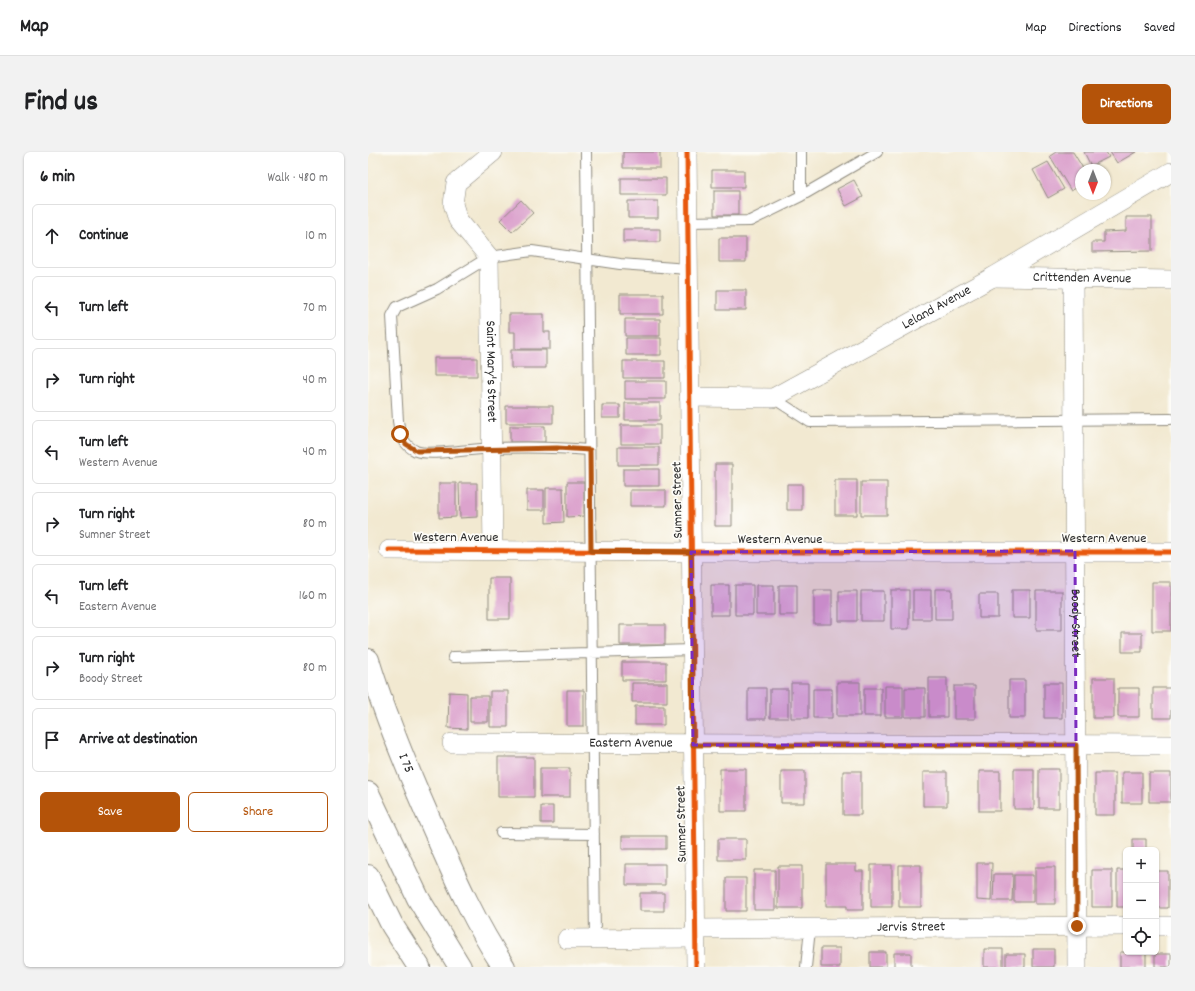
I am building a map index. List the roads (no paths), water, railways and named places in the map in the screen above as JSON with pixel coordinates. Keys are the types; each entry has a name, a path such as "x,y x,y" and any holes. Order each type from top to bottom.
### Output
{"highway":[{"name":"I 75","path":"368,651 371,670 396,743 449,864 473,914 504,967"},
{"path":"368,793 418,898 460,967"},
{"path":"368,876 392,925 419,967"}],"street":[{"path":"489,257 458,220 453,204 456,184 493,152"},
{"name":"Sumner Street","path":"687,152 696,967"},
{"name":"Leland Avenue","path":"689,397 773,398 993,277 1171,172"},
{"name":"Saint Mary's Street","path":"489,257 494,550"},
{"name":"Crittenden Avenue","path":"993,277 1171,280"},
{"name":"Boody Street","path":"1073,279 1077,967"},
{"name":"Western Avenue","path":"388,550 691,552 1171,552"},
{"name":"Eastern Avenue","path":"452,743 693,745 1171,745"},
{"name":"Jervis Street","path":"567,939 810,929 1123,926"},
{"path":"1159,926 1171,926"}],"lane":[{"path":"586,152 595,939"},
{"path":"801,152 801,196"},
{"path":"687,222 750,221 801,196 877,152"},
{"path":"590,450 557,448 492,448 417,451 406,444 400,434 398,421 392,316 397,307 437,289 489,257 532,251 620,264 688,269"},
{"path":"773,398 810,422 1171,419"},
{"path":"453,657 692,650"},
{"path":"501,833 594,834"},
{"path":"806,967 810,929"}]}
